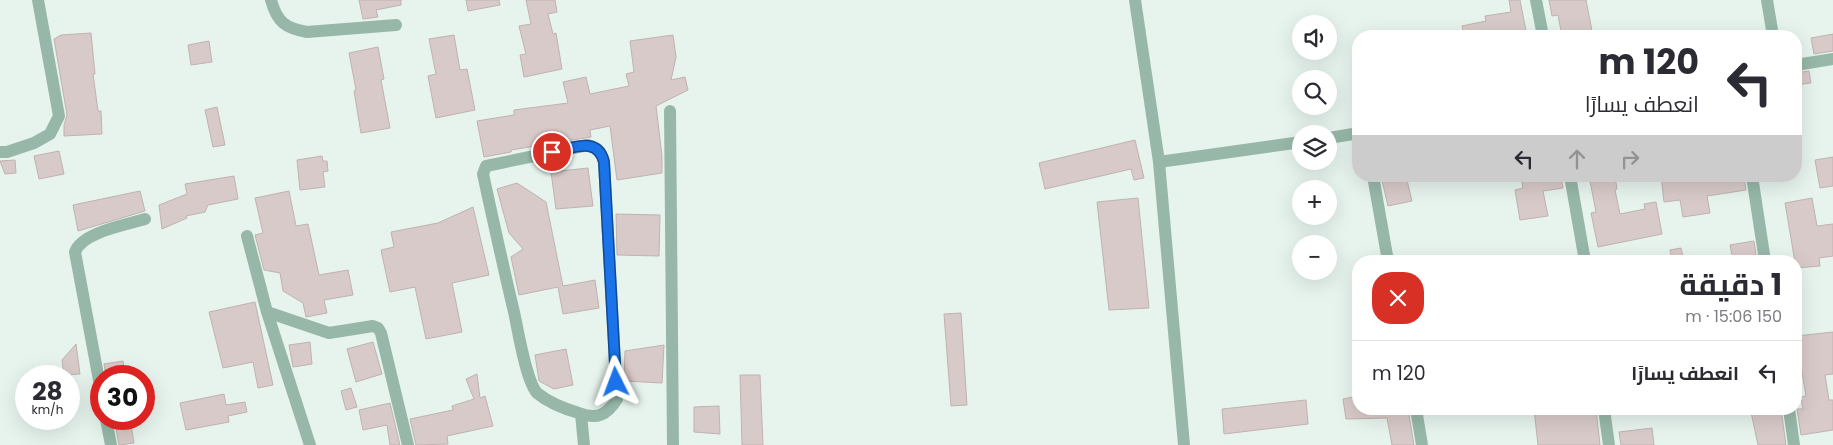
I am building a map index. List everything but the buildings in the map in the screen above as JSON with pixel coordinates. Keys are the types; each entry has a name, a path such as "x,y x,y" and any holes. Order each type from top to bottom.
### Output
{"street":[{"path":"0,152 7,152 34,143 50,134 59,116 38,0"},
{"path":"271,0 274,12 283,24 294,30 307,32 396,25"},
{"path":"1135,0 1159,162 1184,445"},
{"path":"1536,0 1543,30"},
{"path":"1767,0 1772,30"},
{"path":"1802,64 1833,59"},
{"path":"670,111 673,445"},
{"path":"1337,137 1352,134"},
{"path":"1159,162 1292,143"},
{"path":"588,145 602,152 604,162 617,399 609,411 596,416 581,414 546,399 537,392 531,383 483,174 486,166 588,145"},
{"path":"1374,182 1387,255"},
{"path":"1571,182 1584,255"},
{"path":"1753,182 1765,255"},
{"path":"96,365 75,252 77,245 86,238 104,231 146,219"},
{"path":"247,236 266,312 310,445"},
{"path":"266,312 329,333 364,326 378,328 382,333 408,445"},
{"path":"581,414 584,445"},
{"path":"1417,415 1422,445"},
{"path":"1605,415 1609,445"},
{"path":"1790,415 1794,445"},
{"path":"108,430 111,445"}],"route":[{"path":"552,152 588,145 602,152 616,382"}]}
